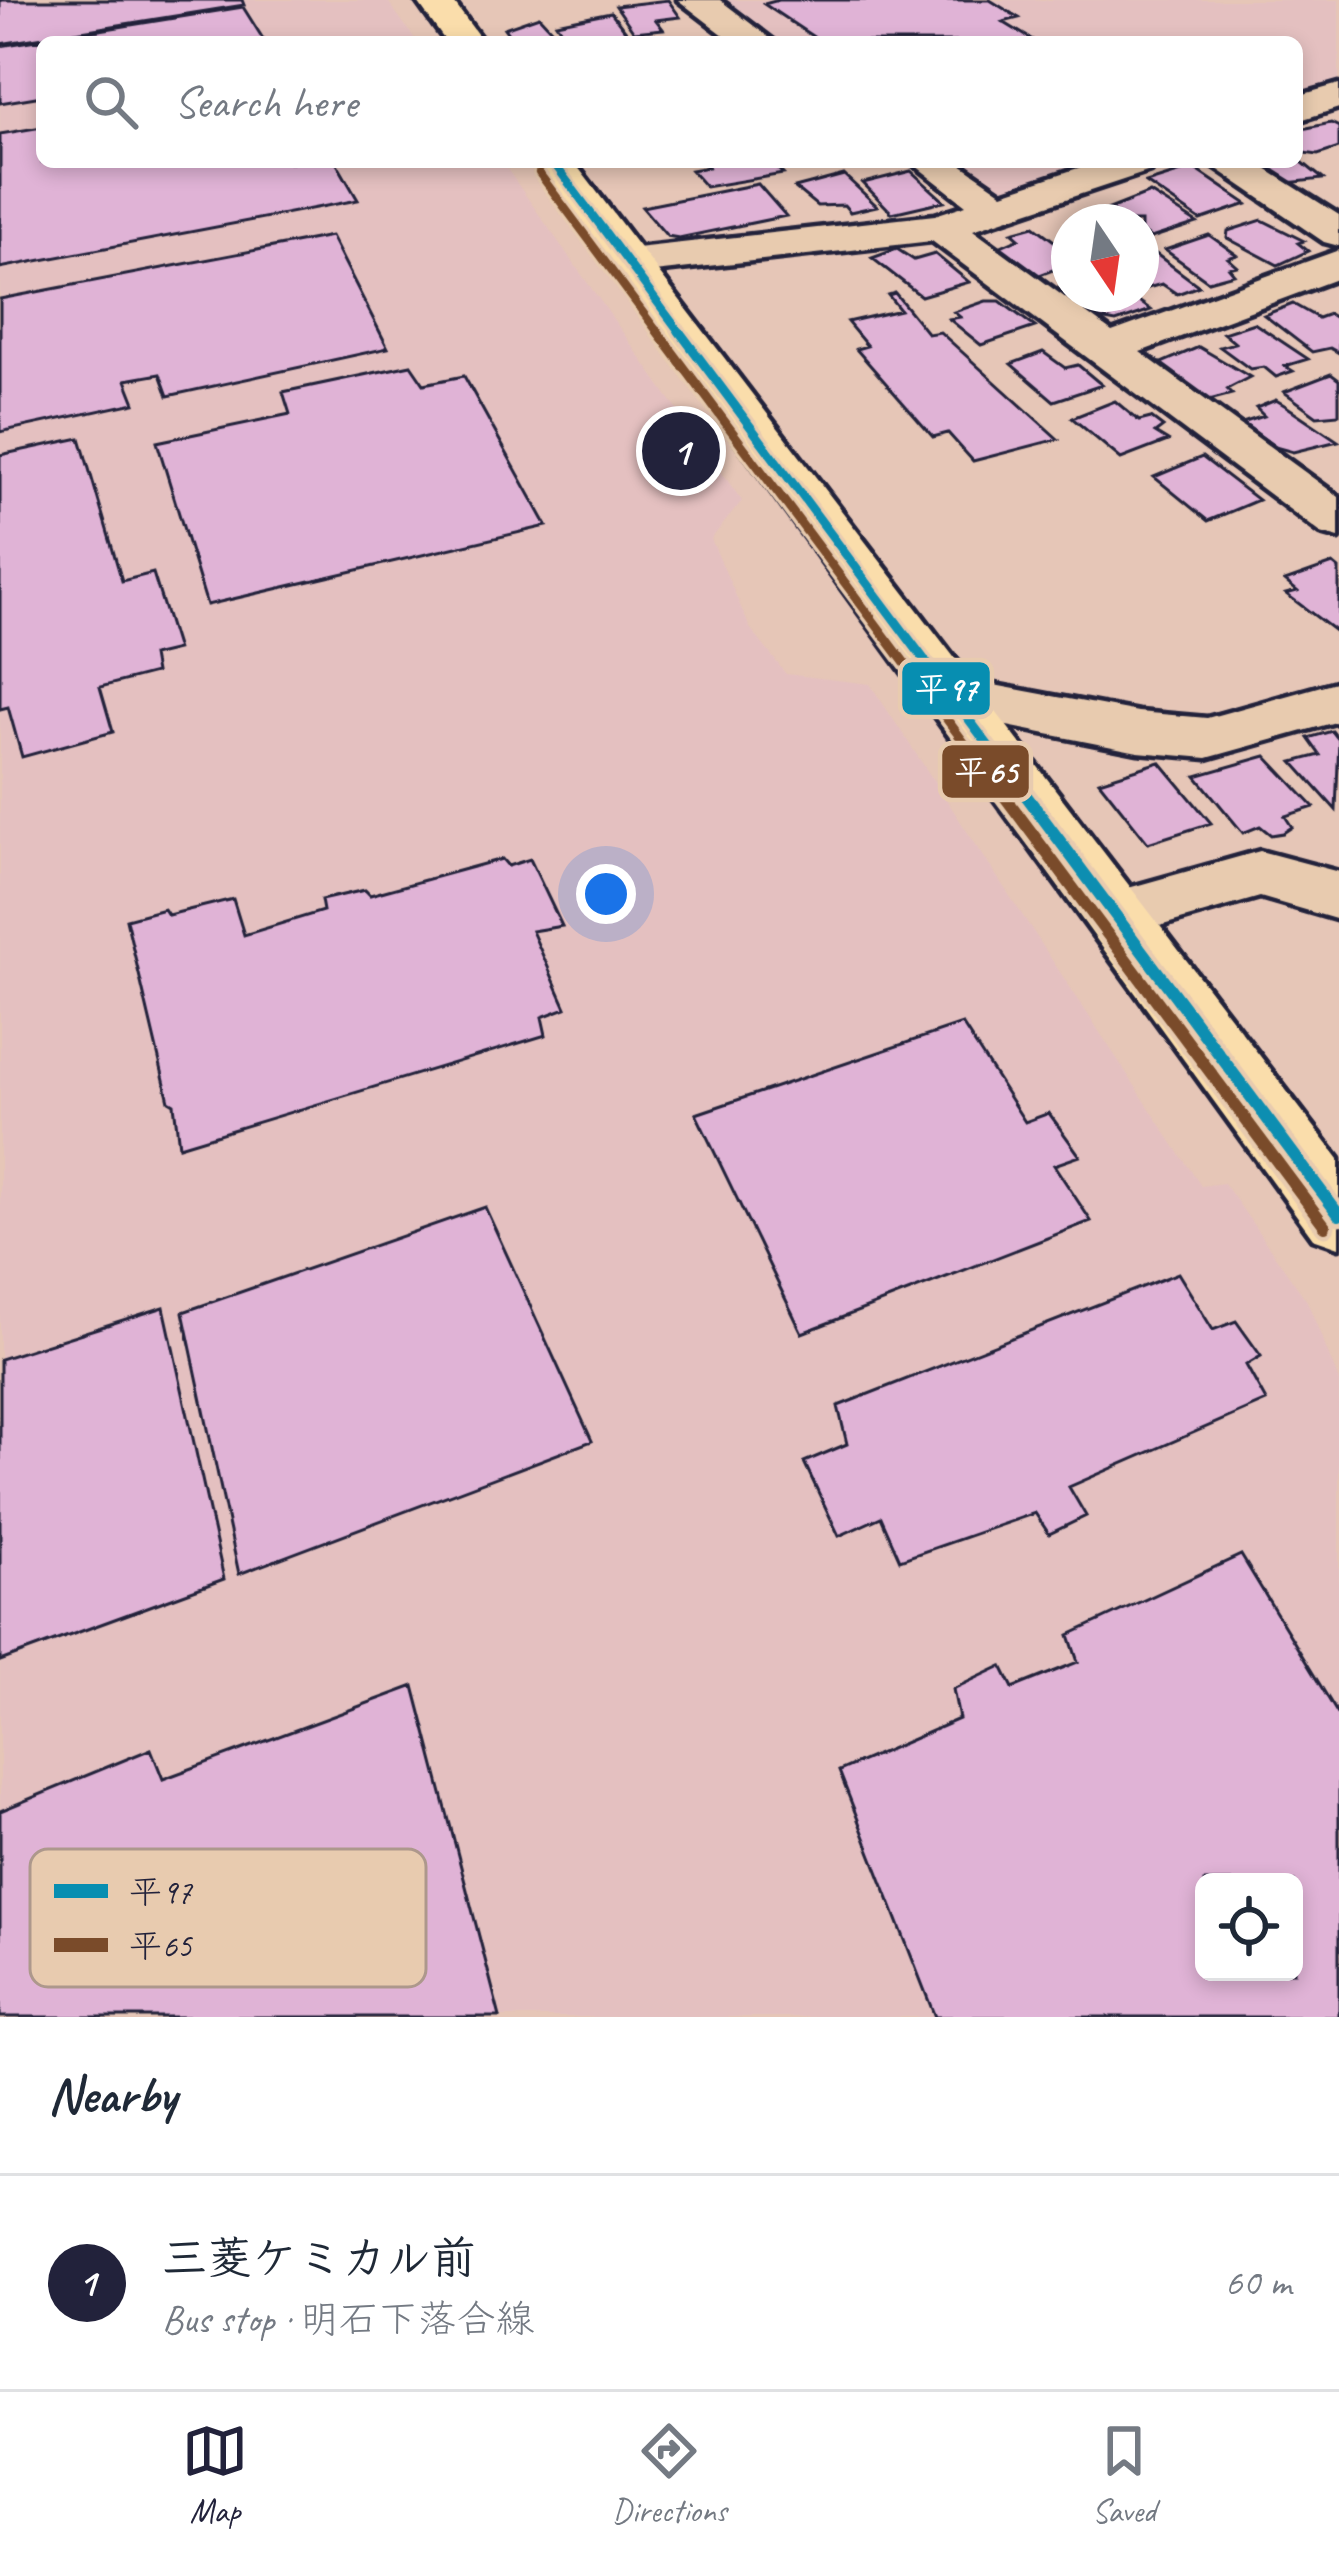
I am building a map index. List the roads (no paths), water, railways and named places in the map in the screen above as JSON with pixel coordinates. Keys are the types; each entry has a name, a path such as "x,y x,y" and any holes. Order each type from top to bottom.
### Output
{"main road":[{"path":"434,0 461,36"},
{"path":"558,168 1339,1215"}],"street":[{"path":"697,0 748,36"},
{"path":"1303,107 1338,96"},
{"path":"940,168 997,207"},
{"path":"627,262 941,227 1117,168"},
{"path":"1236,168 1339,233"},
{"path":"941,227 1107,349 1317,478 1339,522"},
{"path":"1107,349 1339,263"},
{"path":"957,698 1138,732 1207,738 1339,701"},
{"path":"1118,914 1260,874 1339,896"}],"place":[{"name":"三菱ケミカル前","path":"681,451"}]}
